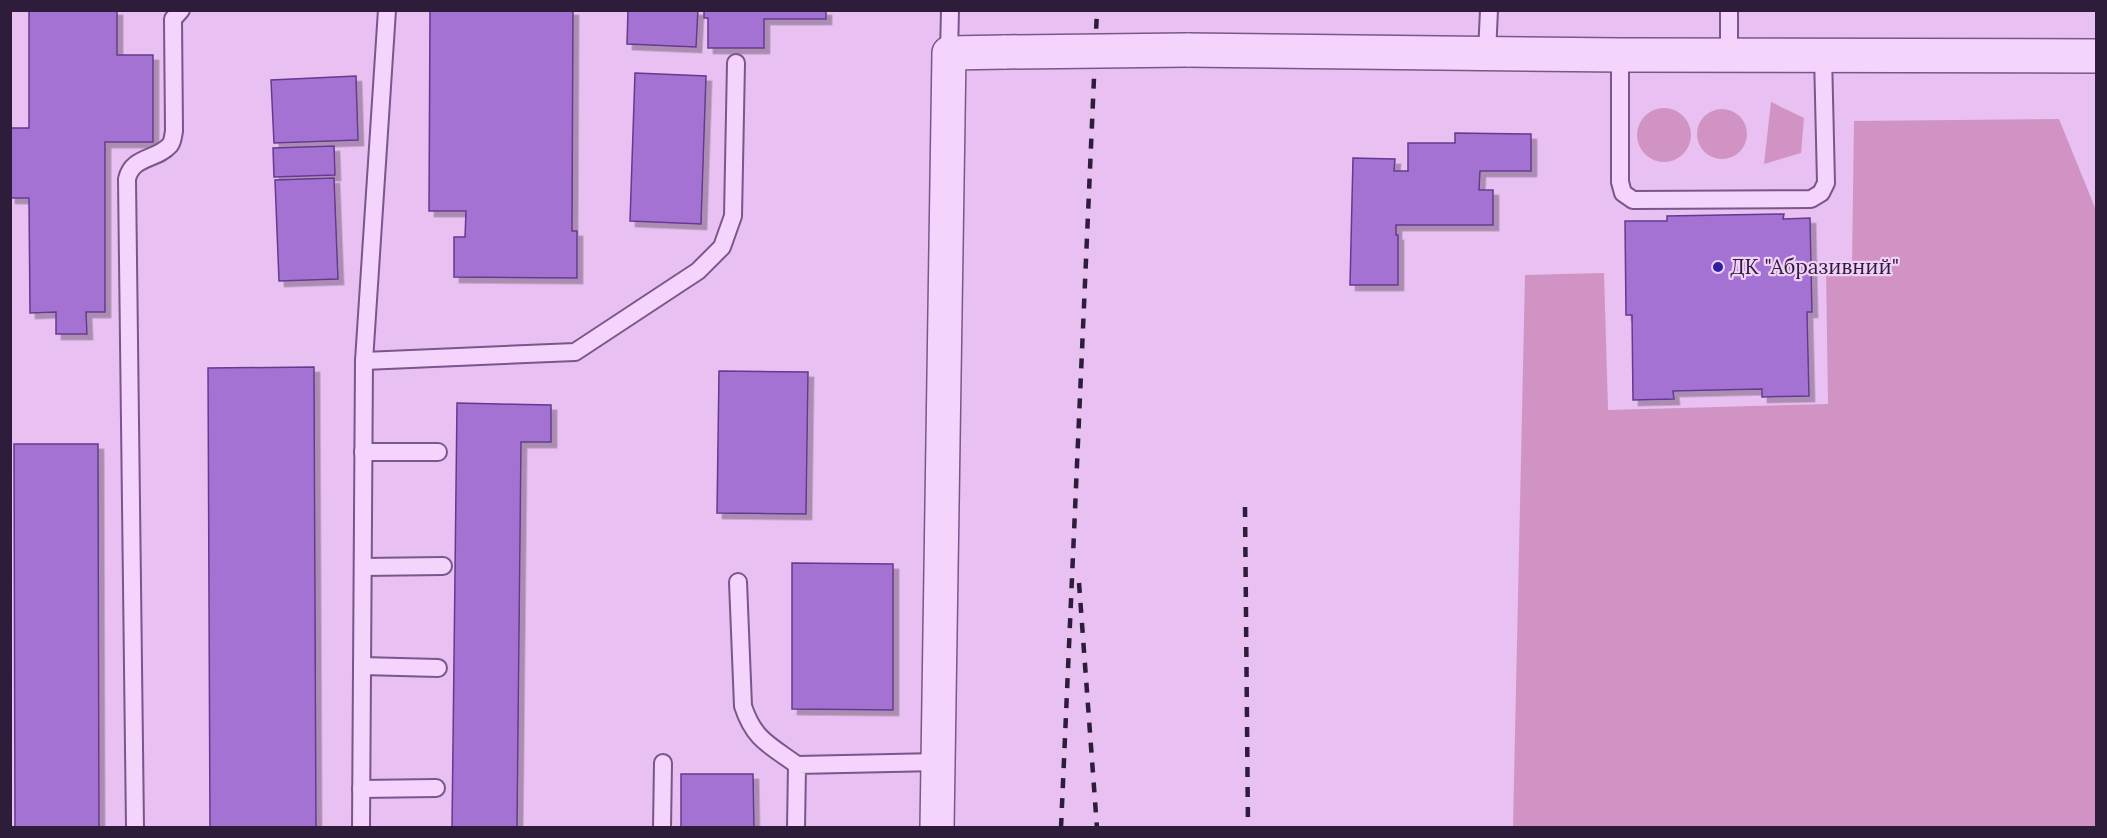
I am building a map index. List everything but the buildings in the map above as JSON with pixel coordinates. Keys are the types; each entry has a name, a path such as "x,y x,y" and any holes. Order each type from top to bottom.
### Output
{"street":[{"path":"937,828 949,53 1187,50 1620,55 2097,56"}],"lane":[{"path":"135,828 127,179 129,170 137,163 171,144 174,131 173,19 180,10"},
{"path":"361,828 364,361 387,10"},
{"path":"949,53 950,10"},
{"path":"1487,53 1489,10"},
{"path":"1729,10 1729,55"},
{"path":"1620,55 1620,182 1623,193 1633,200 1811,199 1821,193 1826,183 1823,55"},
{"path":"364,361 575,352 698,271 722,247 733,216 736,63"},
{"path":"363,452 438,453"},
{"path":"363,567 443,566"},
{"path":"738,582 744,706 748,721 758,736 797,765 938,762"},
{"path":"362,666 438,668"},
{"path":"662,828 663,763"},
{"path":"796,828 797,765"},
{"path":"361,789 436,788"}],"shaded area":[{"path":"1771,102 1804,118 1801,153 1764,164"},
{"path":"1664,108 1674,110 1683,116 1689,125 1691,135 1689,145 1683,154 1674,160 1664,162 1654,160 1645,154 1639,145 1637,135 1639,125 1645,116 1654,110"},
{"path":"1727,109 1740,116 1746,124 1746,144 1740,152 1732,158 1717,159 1704,152 1698,144 1697,129 1704,116 1712,110"},
{"path":"2059,119 2096,210 2096,827 1513,827 1525,275 1604,273 1608,410 1828,404 1826,267 1852,265 1854,121"}],"railway":[{"path":"1061,828 1097,10"},
{"path":"1245,507 1248,828"},
{"path":"1079,583 1097,828"}],"place":[{"name":"ДК \"Абразивний\"","path":"1718,267"}]}
